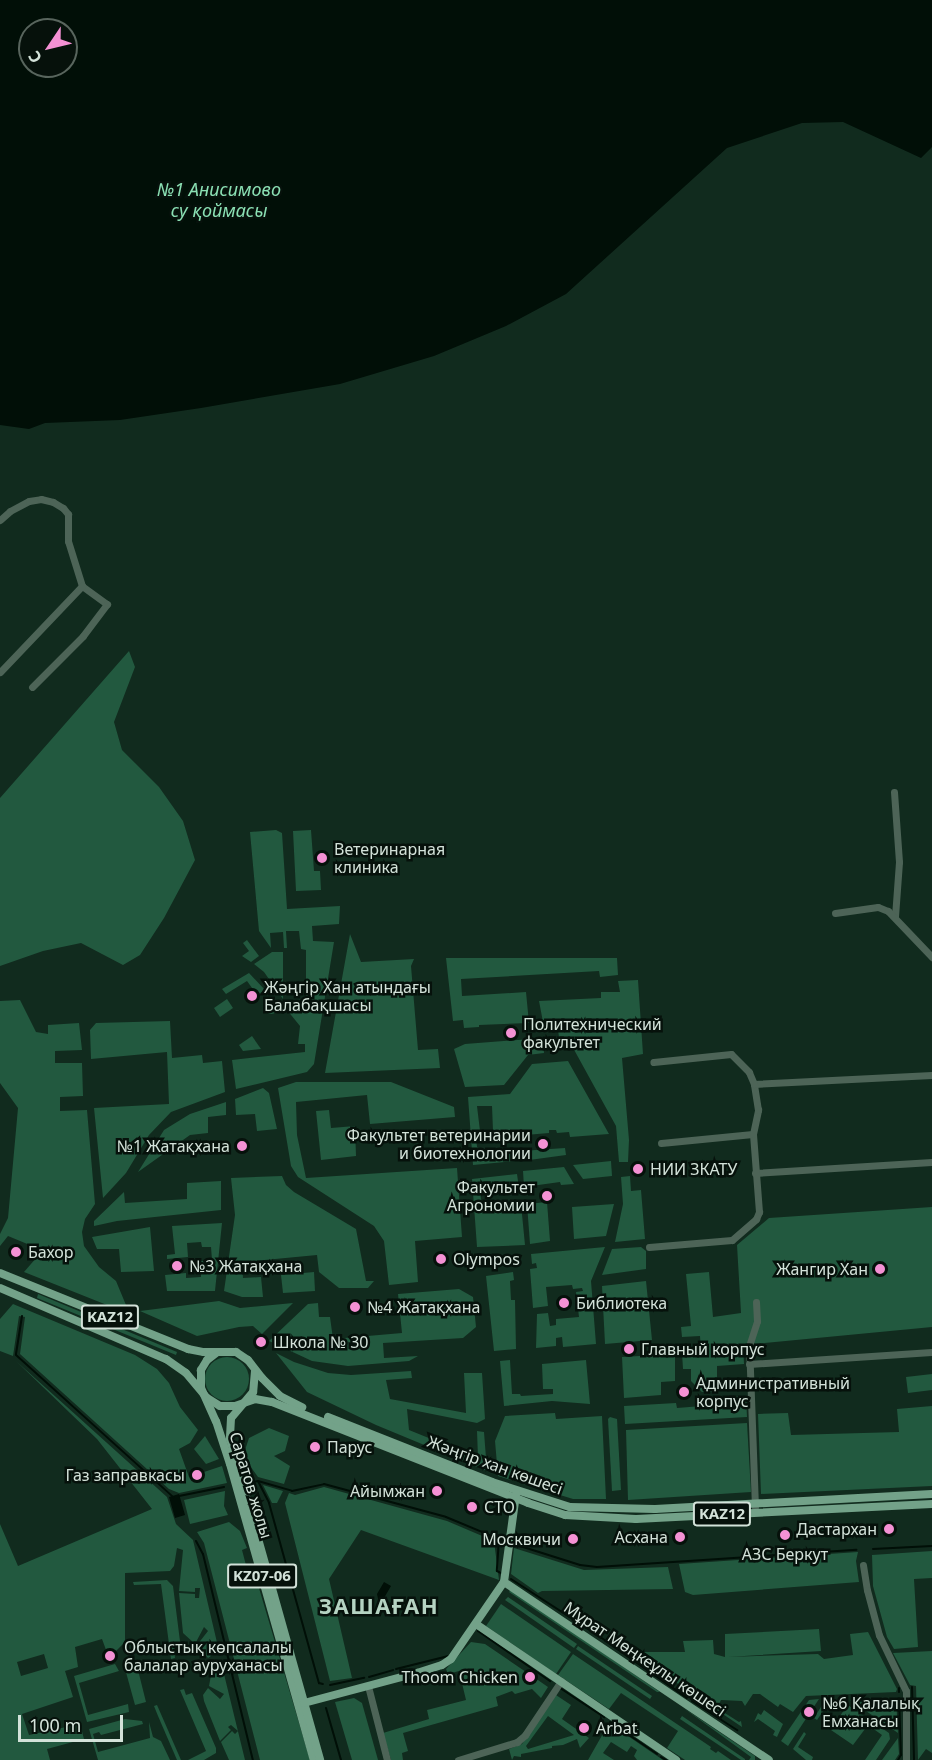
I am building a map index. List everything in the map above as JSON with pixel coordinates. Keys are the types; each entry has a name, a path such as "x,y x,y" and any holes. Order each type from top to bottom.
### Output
{"main road":[{"name":"Жәңгір хан көшесі","path":"0,1273 188,1349 243,1355 266,1383 292,1403 557,1512 586,1517 636,1519 932,1494"},
{"name":"Жәңгір хан көшесі","path":"0,1288 166,1359 186,1372 210,1401 225,1407 262,1400 283,1406 516,1494"},
{"path":"204,1394 200,1382 201,1370 211,1356 222,1351"},
{"path":"244,1402 255,1385 252,1365"},
{"name":"Саратов жолы","path":"204,1394 228,1457 314,1760"},
{"name":"Саратов жолы","path":"244,1402 231,1418 230,1438 320,1760"},
{"path":"304,1703 447,1663 504,1582 516,1494"},
{"name":"Жәңгір хан көшесі","path":"755,1508 932,1504"},
{"name":"Мұрат Мөңкеұлы көшесі","path":"504,1582 769,1760"},
{"path":"476,1624 676,1760"}],"street":[{"path":"0,520 9,511 29,501 47,500 63,508 68,514 68,541 82,586 105,601 106,608 83,636 32,687"},
{"path":"0,672 82,586"},
{"path":"894,792 899,862 895,917"},
{"path":"835,913 878,907 895,917 932,957"},
{"path":"649,1247 732,1240 756,1219 759,1212 753,1134 758,1110 754,1084 748,1072 731,1054 652,1062"},
{"path":"754,1084 932,1075"},
{"path":"662,1143 753,1134"},
{"path":"755,1173 932,1162"},
{"path":"755,1508 749,1347 757,1321 756,1302"},
{"path":"749,1364 932,1353"},
{"path":"863,1565 866,1587 881,1639 906,1691 906,1760"},
{"path":"458,1760 517,1742 525,1735 561,1681"},
{"path":"368,1686 387,1760"}],"green space":[{"path":"129,651 135,667 114,722 122,750 159,787 183,821 195,860 164,918 140,955 123,965 81,943 43,951 0,966 0,798"},
{"path":"276,830 282,833 287,909 340,906 339,924 312,926 313,941 334,942 314,1064 307,1072 236,1089 232,1060 305,1052 305,1044 298,1044 300,1026 287,1010 287,1003 306,1004 306,950 301,949 299,931 286,931 287,948 284,948 283,932 270,933 271,948 259,931 250,832"},
{"path":"311,830 314,871 320,871 321,890 296,891 293,831"},
{"path":"350,934 361,962 414,959 411,966 418,1050 438,1049 440,1068 325,1073"},
{"path":"247,940 259,956 251,962 242,956 249,951 243,943"},
{"path":"272,952 283,952 283,999 264,972 254,964"},
{"path":"446,958 617,958 618,975 600,977 599,971 461,979 462,996 526,992 529,1023 479,1025 479,1027 464,1028 463,1020 453,1021"},
{"path":"249,973 265,990 257,995 247,981 226,994 222,989"},
{"path":"638,980 643,1054 622,1058 629,1140 628,1162 619,1162 616,1126 572,1046 560,1045 557,1022 543,1022 539,1001 601,998 601,992 620,992 618,981"},
{"path":"227,999 233,1008 220,1017 214,1008"},
{"path":"20,1000 36,1032 48,1034 48,1025 79,1023 82,1050 55,1051 55,1063 82,1063 83,1096 60,1097 60,1111 87,1110 95,1204 85,1219 82,1232 84,1246 99,1267 116,1281 127,1313 24,1272 37,1257 37,1248 8,1236 0,1246 0,1234 8,1218 18,1108 0,1083 0,1001"},
{"path":"271,1000 276,1002 278,1007 276,1012 271,1014 266,1012 264,1007 266,1002"},
{"path":"170,1021 172,1058 202,1055 203,1063 222,1061 225,1092 171,1112 149,1135 126,1173 103,1198 94,1108 169,1104 167,1052 91,1059 90,1030 96,1023"},
{"path":"252,1036 261,1049 243,1051 239,1045"},
{"path":"543,1038 544,1053 528,1055 504,1085 465,1087 454,1049 465,1044"},
{"path":"568,1061 609,1134 570,1137 569,1132 557,1133 556,1130 549,1130 549,1133 490,1138 490,1132 493,1131 492,1106 477,1106 480,1131 486,1131 487,1138 476,1139 478,1154 489,1153 490,1157 495,1156 496,1153 515,1152 516,1161 473,1165 468,1097 510,1094 532,1064"},
{"path":"296,1082 391,1082 454,1107 455,1117 370,1124 367,1095 296,1102 297,1135 306,1178 457,1168 462,1237 415,1241 418,1282 389,1285 384,1241 374,1226 298,1177 291,1166 278,1088"},
{"path":"263,1088 269,1093 277,1129 257,1131 255,1114 236,1115 235,1099"},
{"path":"226,1102 226,1115 208,1117 208,1133 190,1135 138,1172 164,1130 190,1114"},
{"path":"329,1110 331,1128 355,1126 356,1156 321,1160 316,1111"},
{"path":"565,1148 566,1155 522,1161 521,1151"},
{"path":"611,1161 612,1176 583,1179 573,1165"},
{"path":"564,1167 574,1184 561,1185 560,1182 524,1187 523,1171"},
{"path":"517,1174 519,1188 480,1192 482,1207 493,1206 494,1209 500,1209 500,1206 521,1204 525,1245 477,1247 472,1179"},
{"path":"282,1176 286,1185 294,1192 356,1229 366,1281 374,1281 368,1288 339,1288 319,1272 317,1255 242,1262 243,1278 261,1277 263,1297 242,1297 224,1291 235,1215 231,1178"},
{"path":"630,1176 631,1191 641,1190 645,1239 615,1242 623,1204 621,1177"},
{"path":"221,1181 221,1210 117,1221 94,1226 94,1221 124,1192 125,1203 187,1199 187,1183"},
{"path":"547,1202 550,1241 530,1244 527,1204"},
{"path":"614,1204 606,1236 574,1239 572,1207"},
{"path":"932,1207 932,1327 743,1345 744,1364 717,1366 717,1392 702,1392 691,1381 691,1369 683,1369 682,1353 701,1352 700,1336 682,1337 681,1327 691,1326 686,1274 709,1272 713,1317 741,1313 737,1245 769,1218"},
{"path":"222,1223 215,1291 167,1291 165,1275 186,1273 186,1278 201,1277 201,1261 212,1260 211,1247 202,1247 201,1242 187,1243 188,1257 167,1259 167,1255 175,1254 172,1226"},
{"path":"150,1227 154,1271 121,1272 119,1249 97,1249 92,1237"},
{"path":"605,1247 591,1281 596,1344 563,1347 562,1337 556,1338 556,1346 536,1348 537,1314 548,1313 550,1326 556,1325 556,1319 579,1317 576,1292 583,1291 582,1288 573,1289 572,1285 546,1287 548,1306 533,1308 530,1269 537,1268 536,1263 532,1264 531,1254"},
{"path":"641,1247 646,1251 646,1269 602,1275 612,1249"},
{"path":"314,1272 315,1291 283,1293 281,1275"},
{"path":"513,1272 514,1280 510,1281 511,1300 515,1300 516,1349 494,1351 486,1276"},
{"path":"646,1281 652,1340 605,1344 602,1286"},
{"path":"459,1289 473,1297 476,1327 463,1338 383,1343 384,1358 418,1356 409,1361 348,1366 312,1361 269,1341 308,1304 318,1303 319,1317 330,1317 333,1339 402,1333 398,1294"},
{"path":"38,1294 177,1352 176,1355 37,1298"},
{"path":"219,1301 240,1308 293,1303 262,1334 253,1326 197,1336 140,1311"},
{"path":"13,1304 135,1355 157,1369 169,1383 180,1407 198,1430 190,1443 179,1449 189,1477 194,1475 196,1480 202,1478 201,1473 222,1466 227,1483 179,1493 169,1489 20,1354 25,1317 19,1316 13,1356 0,1351 0,1319"},
{"path":"276,1353 294,1362 328,1373 351,1375 411,1371 412,1378 386,1380 390,1399 466,1413 464,1373 482,1373 485,1419 477,1423 407,1409 409,1430 478,1458 477,1431 484,1432 487,1471 376,1425 307,1392"},
{"path":"675,1354 675,1381 661,1382 661,1395 624,1398 622,1357"},
{"path":"227,1357 243,1363 249,1379 243,1395 227,1401 211,1395 205,1379 211,1363"},
{"path":"510,1360 512,1394 521,1396 553,1394 553,1389 543,1389 542,1364 586,1360 590,1404 552,1401 504,1406 500,1361"},
{"path":"16,1361 167,1497 176,1524 193,1540 219,1651 208,1658 197,1645 208,1631 204,1627 195,1644 183,1633 179,1593 195,1594 195,1598 199,1598 200,1588 195,1588 195,1592 179,1591 183,1550 177,1548 174,1566 170,1571 125,1573 125,1642 109,1658 102,1639 75,1647 78,1667 65,1671 73,1697 22,1714 29,1735 80,1724 84,1739 47,1749 50,1760 0,1760 0,1524 18,1566 152,1509 97,1439","holes":["44,1654 48,1668 21,1676 17,1662"]},
{"path":"932,1374 932,1390 908,1393 906,1377"},
{"path":"746,1396 747,1417 625,1424 624,1406 676,1403 677,1408 702,1406 702,1397"},
{"path":"932,1406 932,1486 761,1494 758,1414 788,1413 791,1435 899,1432 897,1409"},
{"path":"555,1413 556,1419 602,1416 606,1499 573,1499 498,1476 495,1441 505,1416"},
{"path":"610,1417 617,1419 621,1490 612,1491 608,1419"},
{"path":"747,1423 751,1492 628,1500 626,1430"},
{"path":"269,1428 289,1436 285,1451 274,1456 290,1466 284,1484 258,1477 243,1456 249,1438"},
{"path":"205,1436 219,1459 206,1464 194,1449"},
{"path":"263,1485 283,1491 277,1503 272,1503"},
{"path":"324,1487 447,1521 494,1541 499,1580 361,1530 329,1579 352,1678 330,1681 285,1503 289,1493 295,1495"},
{"path":"225,1491 224,1506 228,1515 190,1524 184,1500"},
{"path":"229,1522 240,1531 247,1548 242,1550 247,1569 253,1568 310,1760 260,1760 204,1543 197,1532"},
{"path":"514,1548 584,1570 668,1567 673,1589 542,1591 538,1593 511,1574"},
{"path":"932,1551 932,1578 914,1579 918,1647 894,1649 887,1637 873,1586 872,1555"},
{"path":"858,1552 856,1561 859,1582 693,1595 685,1592 679,1564"},
{"path":"167,1580 173,1586 181,1649 174,1650 175,1658 171,1659 161,1584 134,1585 133,1582"},
{"path":"511,1590 660,1692 509,1592"},
{"path":"508,1597 577,1644 574,1648 505,1600"},
{"path":"501,1604 571,1652 556,1674 486,1626"},
{"path":"819,1629 821,1651 728,1657 818,1654 824,1659 853,1655 850,1634 868,1632 897,1689 896,1692 806,1696 793,1712 780,1704 778,1707 760,1694 753,1694 745,1706 742,1701 721,1700 717,1708 739,1722 741,1721 742,1727 631,1652 685,1652 683,1641 713,1640 714,1654 725,1657 725,1634"},
{"path":"471,1642 485,1644 526,1672 523,1677 532,1683 535,1678 548,1687 541,1698 532,1689 515,1694 512,1691 496,1697 498,1706 403,1733 408,1751 402,1753 403,1760 391,1760 383,1733 429,1719 427,1710 466,1700 459,1671 448,1674 446,1669"},
{"path":"578,1646 652,1696 650,1699 576,1649"},
{"path":"932,1651 932,1753 926,1749 918,1760 916,1686 910,1685 893,1653"},
{"path":"573,1654 711,1747 710,1749 716,1753 718,1751 731,1760 685,1760 667,1748 678,1731 621,1693 609,1709 558,1675"},
{"path":"136,1662 146,1702 135,1705 124,1665"},
{"path":"115,1664 119,1671 79,1683 88,1715 128,1704 129,1712 87,1722 74,1676"},
{"path":"212,1670 223,1670 238,1731 231,1725 228,1727 231,1730 220,1741 203,1695 208,1688 220,1699 224,1694 209,1686"},
{"path":"184,1689 186,1695 192,1693 216,1748 216,1753 204,1760 188,1760 206,1751 180,1690"},
{"path":"556,1695 571,1705 562,1719 589,1738 580,1748 577,1739 563,1745 552,1746 552,1748 521,1754 521,1757 514,1756 512,1760 509,1749 522,1744","holes":["548,1716 574,1735 528,1749 526,1746"]},
{"path":"354,1698 362,1703 378,1760 352,1760 335,1702"},
{"path":"890,1698 896,1698 898,1733 850,1700 875,1699 876,1712 891,1711"},
{"path":"819,1699 788,1746 781,1741 809,1700"},
{"path":"826,1699 839,1699 889,1733 890,1739 876,1760 865,1760 882,1735 868,1725 853,1745 831,1730 844,1710 830,1701 817,1720 814,1718"},
{"path":"157,1705 181,1760 177,1760 154,1706"},
{"path":"682,1707 755,1756 755,1760 749,1760 751,1757"},
{"path":"764,1710 783,1724 777,1737 773,1735 775,1731 758,1719 754,1722 758,1713 761,1715"},
{"path":"682,1716 745,1760 741,1760 680,1719"},
{"path":"125,1719 142,1721 143,1724 101,1735 99,1732 93,1734 98,1752 150,1738 149,1722 153,1737 161,1741 170,1760 98,1760 89,1729"},
{"path":"609,1723 663,1760 637,1760 634,1756 637,1750 631,1746 627,1752 611,1742 603,1753 614,1760 588,1760"},
{"path":"232,1731 235,1734 238,1731 245,1760 229,1760 221,1742"},
{"path":"804,1732 806,1734 798,1747 813,1757 812,1760 806,1760 793,1749"},
{"path":"898,1738 899,1754 895,1760 882,1760"}],"water":[{"name":"№1 Анисимово су қоймасы","path":"0,0 932,0 932,147 921,158 843,122 802,123 727,148 566,294 506,326 434,356 340,384 120,420 45,423 29,429 0,425"},
{"path":"179,1494 185,1515 175,1518 169,1497"},
{"path":"384,1582 391,1586 384,1598 386,1607 380,1608 377,1594"}],"waterway":[{"path":"22,1316 16,1355 173,1497"},
{"path":"258,1481 292,1491 324,1484 446,1517 499,1539 497,1571 501,1573"},
{"path":"252,1482 258,1481 269,1503 319,1683 323,1684"},
{"path":"179,1496 224,1487"},
{"path":"196,1541 203,1554 253,1760"},
{"path":"520,1546 580,1565 597,1567 856,1550"},
{"path":"873,1549 932,1546"},
{"path":"511,1579 596,1634 687,1698"},
{"path":"478,1631 550,1681"},
{"path":"396,1669 448,1656"},
{"path":"369,1677 393,1670"},
{"path":"330,1685 364,1678"},
{"path":"912,1687 914,1760"},
{"path":"560,1688 604,1717"},
{"path":"898,1760 901,1755 899,1699"},
{"path":"692,1701 737,1730"},
{"path":"326,1708 341,1760"},
{"path":"610,1722 657,1754"},
{"path":"661,1757 666,1760"}],"place":[{"name":"Ветеринарная клиника","path":"322,858"},
{"name":"Жәңгір Хан атындағы Балабақшасы","path":"252,996"},
{"name":"Политехнический факультет","path":"511,1033"},
{"name":"Факультет ветеринарии и биотехнологии","path":"543,1144"},
{"name":"№1 Жатақхана","path":"242,1146"},
{"name":"НИИ ЗКАТУ","path":"638,1169"},
{"name":"Факультет Агрономии","path":"547,1196"},
{"name":"Бахор","path":"16,1252"},
{"name":"Olympos","path":"441,1259"},
{"name":"№3 Жатақхана","path":"177,1266"},
{"name":"Жангир Хан","path":"880,1269"},
{"name":"Библиотека","path":"564,1303"},
{"name":"№4 Жатақхана","path":"355,1307"},
{"name":"Школа № 30","path":"261,1342"},
{"name":"Главный корпус","path":"629,1349"},
{"name":"Административный корпус","path":"684,1392"},
{"name":"Парус","path":"315,1447"},
{"name":"Газ заправкасы","path":"197,1475"},
{"name":"Айымжан","path":"437,1491"},
{"name":"СТО","path":"472,1507"},
{"name":"Дастархан","path":"889,1529"},
{"name":"АЗС Беркут","path":"785,1535"},
{"name":"Асхана","path":"680,1537"},
{"name":"Москвичи","path":"573,1539"},
{"name":"Облыстық көпсалалы балалар ауруханасы","path":"110,1656"},
{"name":"Thoom Chicken","path":"530,1677"},
{"name":"№6 Қалалық Емханасы","path":"809,1712"},
{"name":"Arbat","path":"584,1728"}],"district":[{"name":"ЗАШАҒАН","path":"379,1606"}]}
